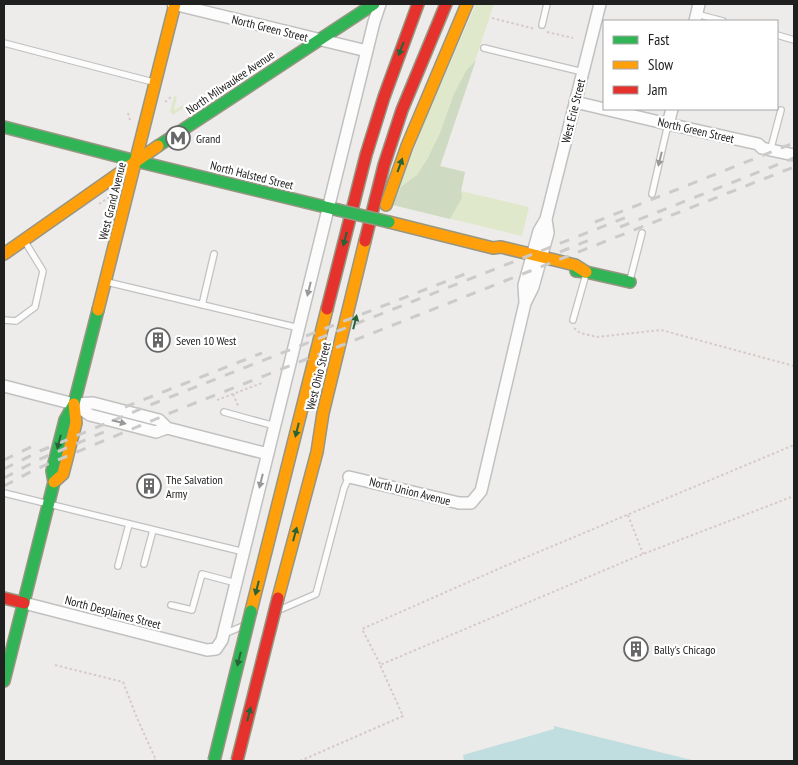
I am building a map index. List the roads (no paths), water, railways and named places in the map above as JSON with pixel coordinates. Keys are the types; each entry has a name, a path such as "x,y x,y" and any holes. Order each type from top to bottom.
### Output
{"main road":[{"name":"West Grand Avenue","path":"4,681 49,504 54,482 52,471 65,420 74,404 174,4"},
{"name":"North Milwaukee Avenue","path":"4,254 136,161 374,4"},
{"name":"West Ohio Street","path":"214,761 252,616 366,155 384,97 418,4"},
{"name":"West Ohio Street","path":"237,761 316,452 323,413 384,165 402,110 446,4"},
{"path":"316,452 332,415 388,200 407,146 467,4"},
{"name":"North Halsted Street","path":"4,127 333,209 382,228 493,248 499,253 536,259 573,271 630,282"},
{"name":"North Desplaines Street","path":"4,598 24,603"}],"street":[{"name":"North Green Street","path":"174,4 367,51"},
{"path":"223,634 299,328 333,209 367,51 380,4"},
{"name":"West Erie Street","path":"471,503 481,491 525,303 524,285 536,259 539,231 546,219 600,4"},
{"name":"North Green Street","path":"575,102 603,109"},
{"name":"North Green Street","path":"609,110 758,144 762,148 794,156"},
{"path":"668,124 672,110"},
{"name":"North Green Street","path":"758,144 764,142 794,149"},
{"path":"4,386 74,404 90,415 109,420 156,432 167,428 268,454"},
{"name":"North Union Avenue","path":"349,476 457,503 471,503"},
{"name":"North Desplaines Street","path":"24,603 207,650 216,649 222,640 223,634"}],"lane":[{"path":"542,25 547,4"},
{"path":"697,13 720,20"},
{"path":"778,35 794,40"},
{"path":"4,43 156,82"},
{"path":"484,48 583,72"},
{"path":"772,144 781,110"},
{"path":"652,194 668,124"},
{"path":"630,282 642,233"},
{"path":"4,320 16,321 34,307 43,271 24,240"},
{"path":"202,305 214,254"},
{"path":"573,320 586,272"},
{"path":"105,281 299,328"},
{"path":"224,412 275,426"},
{"path":"270,614 316,594 344,488 349,476"},
{"path":"4,493 244,552"},
{"path":"118,566 129,524"},
{"path":"144,564 153,530"},
{"path":"171,605 192,610 202,574 236,583"},
{"path":"223,634 252,616"}],"water":[{"path":"554,726 696,761 464,761 463,755 554,729"}],"railway":[{"path":"595,222 794,143"},
{"path":"620,227 794,158"},
{"path":"4,486 36,469 180,409 794,167"},
{"path":"4,469 40,451 155,403 627,217"},
{"path":"560,252 592,239"},
{"path":"306,336 465,274"},
{"path":"125,407 262,353"},
{"path":"4,478 38,460 104,432"},
{"path":"4,460 33,446"}],"place":[{"name":"Grand","path":"178,138"},
{"name":"Seven 10 West","path":"158,340"},
{"name":"The Salvation Army","path":"149,486"},
{"name":"Bally's Chicago","path":"636,649"}]}
